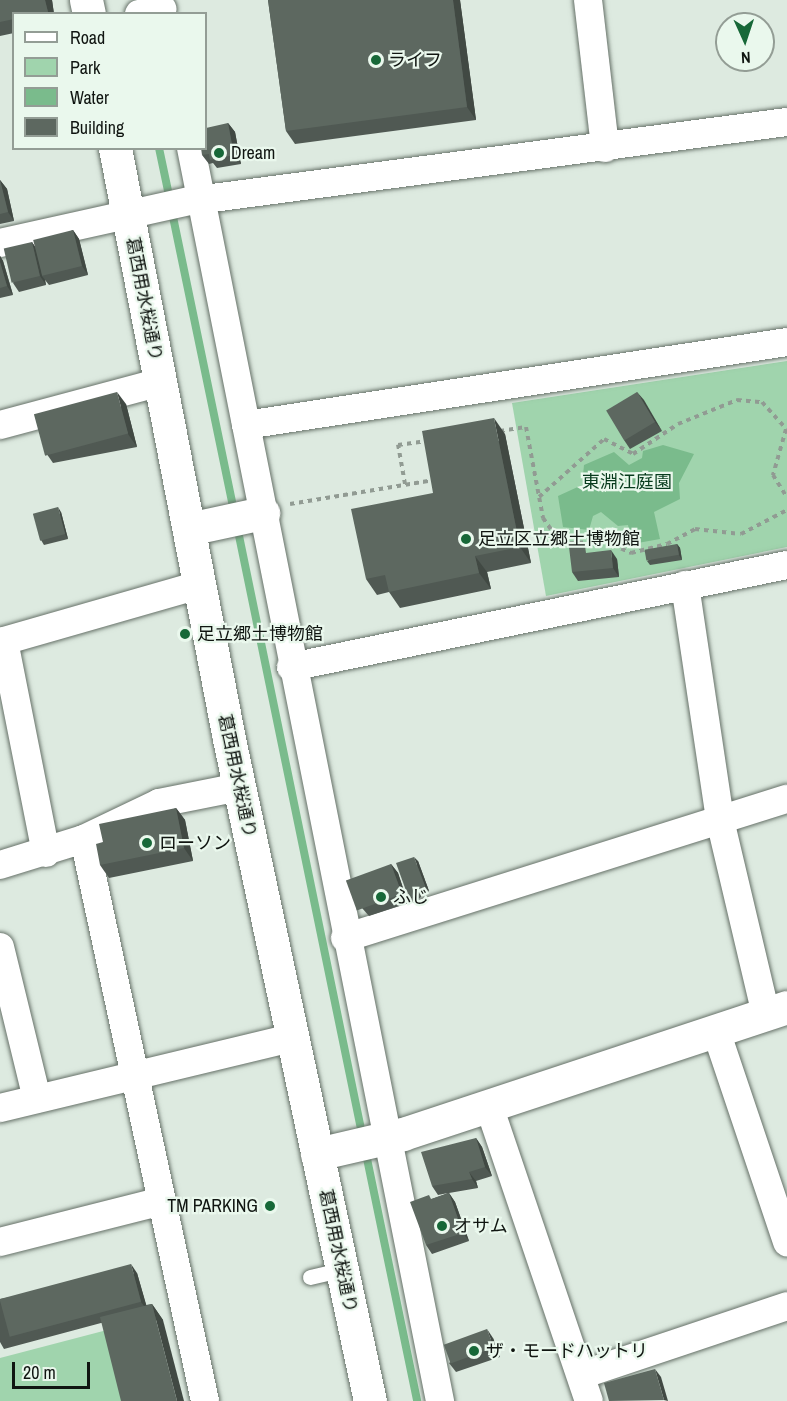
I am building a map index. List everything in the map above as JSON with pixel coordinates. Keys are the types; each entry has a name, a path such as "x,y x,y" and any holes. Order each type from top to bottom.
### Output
{"street":[{"path":"588,0 605,148"},
{"path":"0,243 137,210 196,200 605,148 787,122"},
{"name":"葛西用水桜通り","path":"116,150 137,210 160,382 201,526 199,585 239,787 370,1401"},
{"path":"191,150 196,200 246,425 273,509 291,667 345,938 371,1143 441,1401"},
{"path":"246,425 787,342"},
{"path":"0,424 160,382"},
{"path":"201,526 273,509"},
{"path":"291,667 787,565"},
{"path":"46,853 2,641 199,585"},
{"path":"317,1154 371,1143 777,1011 720,820 685,585"},
{"path":"0,865 46,853 84,839 159,803 239,787"},
{"path":"345,938 787,799"},
{"path":"84,839 162,1201 190,1300 205,1401"},
{"path":"0,947 37,1099"},
{"path":"716,1031 786,1237"},
{"path":"0,1108 292,1038"},
{"path":"489,1106 585,1388 787,1306"},
{"path":"0,1242 162,1201"}],"lane":[{"path":"310,1277 341,1270"}],"path":[{"path":"539,496 604,439 633,454 678,424 737,400 762,402 786,429 773,475 787,497"},
{"path":"491,432 526,427 543,518 561,544 605,541 631,553 667,544 695,529 741,534 787,510"},
{"path":"405,484 398,445 433,440"},
{"path":"273,509 438,479"}],"green space":[{"name":"東淵江庭園","path":"787,361 787,547 546,596 512,403"},
{"path":"107,1330 126,1401 0,1401 0,1358"}],"water":[{"path":"663,445 694,454 679,483 680,499 654,512 660,539 632,544 628,525 618,526 601,512 593,516 589,530 563,527 558,496 582,485 584,465 614,452 629,465 642,458 643,451"}],"building":[{"path":"0,0 45,0 48,12 12,12 12,19 0,22"},
{"name":"ライフ","path":"268,0 453,0 467,107 286,131"},
{"path":"228,123 234,155 210,160 209,154 202,155 201,150 207,150 207,128"},
{"path":"0,180 8,212 0,214"},
{"path":"73,230 82,266 42,276 33,240"},
{"path":"32,242 40,276 12,283 4,249"},
{"path":"0,262 7,286 0,288"},
{"path":"117,392 128,434 45,456 34,414"},
{"path":"637,392 655,422 624,441 606,411"},
{"path":"494,418 520,547 475,556 479,573 389,592 385,575 366,579 351,509 433,493 422,431"},
{"path":"58,507 65,534 40,541 33,514"},
{"path":"677,544 679,555 646,561 645,550"},
{"path":"585,546 586,553 611,550 613,568 572,572 569,547"},
{"path":"176,808 184,848 100,865 96,844 103,842 99,824"},
{"path":"414,857 425,886 409,899 396,863"},
{"path":"391,864 402,894 357,910 346,880"},
{"path":"476,1138 485,1167 469,1172 472,1179 432,1186 421,1152"},
{"path":"449,1193 463,1233 426,1245 410,1202 429,1195 431,1199"},
{"path":"131,1264 141,1302 10,1337 0,1299"},
{"path":"152,1304 177,1401 121,1401 100,1317"},
{"path":"487,1329 494,1348 451,1364 444,1345"},
{"path":"655,1369 664,1400 609,1401 604,1383"}],"waterway":[{"path":"159,150 170,200"},
{"path":"172,212 234,511"},
{"path":"237,526 362,1134"},
{"path":"365,1149 417,1401"}],"place":[{"name":"ライフ","path":"376,60"},
{"name":"Dream","path":"219,153"},
{"name":"足立区立郷土博物館","path":"466,539"},
{"name":"足立郷土博物館","path":"185,634"},
{"name":"ローソン","path":"147,843"},
{"name":"ふじ","path":"381,897"},
{"name":"TM PARKING","path":"270,1206"},
{"name":"オサム","path":"442,1226"},
{"name":"ザ・モードハットリ","path":"474,1351"}]}
